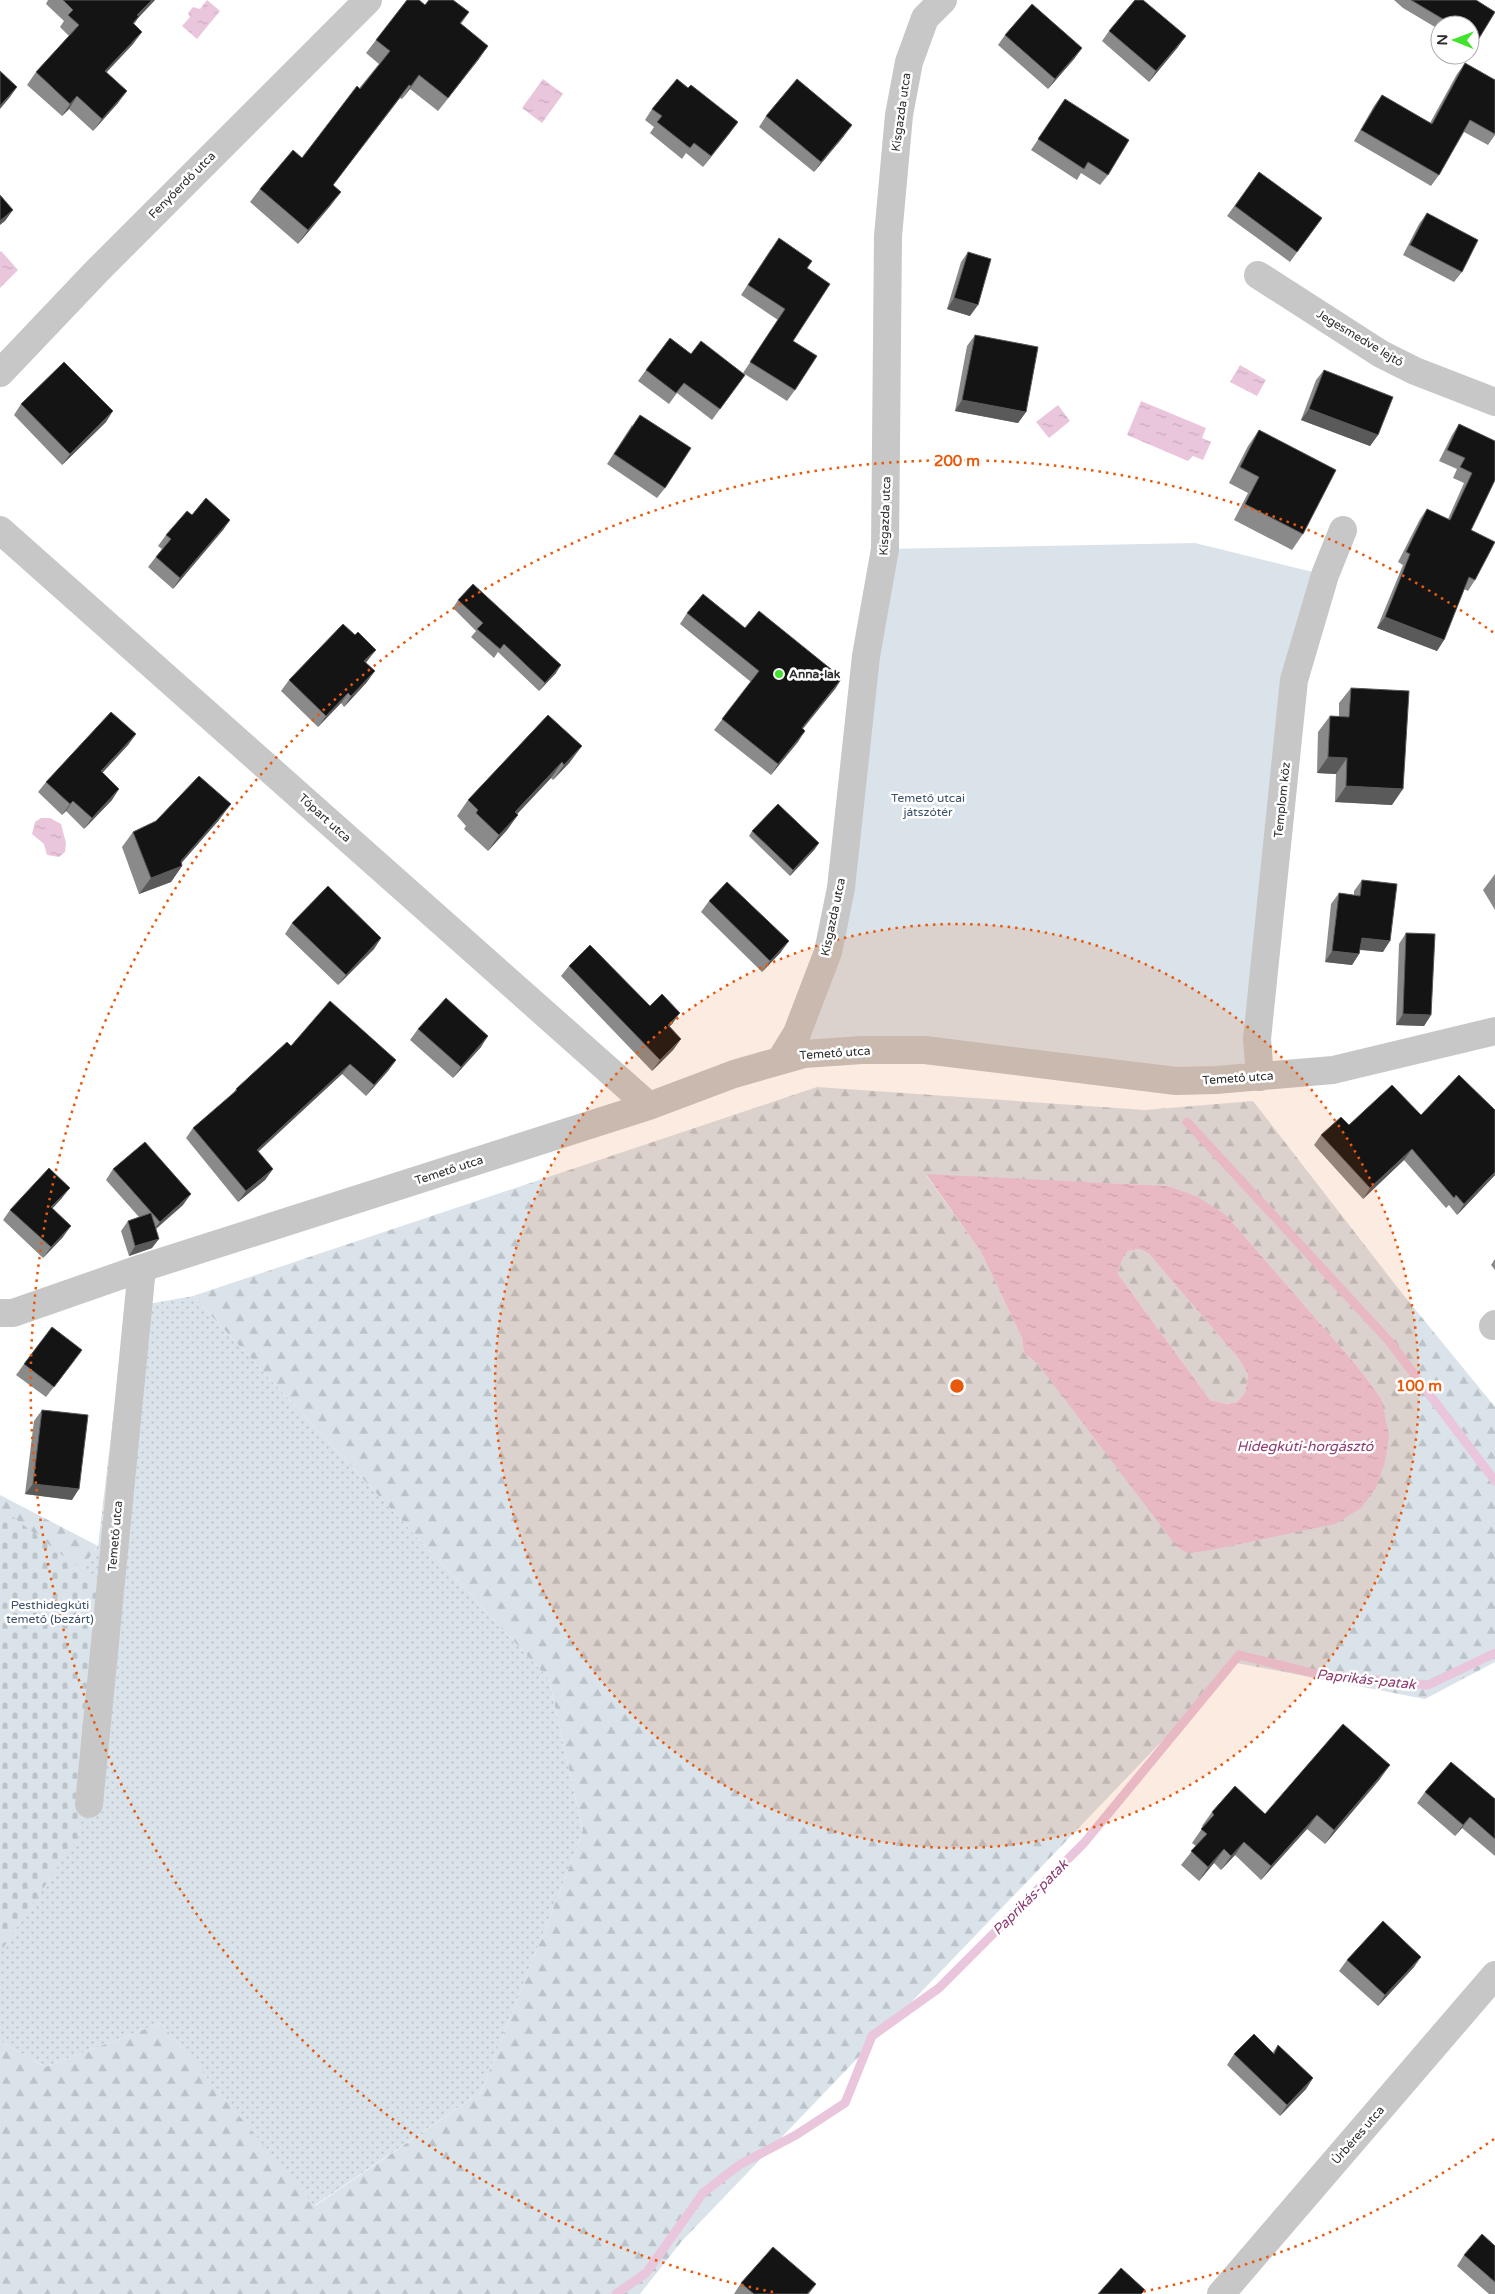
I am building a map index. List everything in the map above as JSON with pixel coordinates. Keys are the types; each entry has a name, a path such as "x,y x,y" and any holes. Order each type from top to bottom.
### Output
{"street":[{"name":"Fenyőerdő utca","path":"0,373 97,271 368,0"},
{"name":"Kisgazda utca","path":"781,1059 797,1033 828,952 841,888 866,656 885,549 888,236 899,115 909,62 925,18 943,0"},
{"name":"Jegesmedve lejtő","path":"1258,275 1380,354 1415,371 1495,402"},
{"name":"Tópart utca","path":"0,530 649,1106"},
{"name":"Templom köz","path":"1260,1077 1257,1039 1294,680 1325,575 1342,530"},
{"name":"Temető utca","path":"3,1316 142,1268 649,1106 781,1059 804,1054 862,1050 925,1050 1176,1081 1260,1077 1333,1070 1495,1031"},
{"name":"Temető utca","path":"89,1804 142,1268"},
{"name":"Úrbéres utca","path":"1221,2294 1495,1975"}],"green space":[{"name":"Temető utcai játszótér","path":"1195,543 1325,575 1294,680 1260,1077 804,1054 828,952 885,549"},
{"path":"817,1087 1145,1110 1253,1101 1401,1292 1495,1407 1495,1662 1425,1699 1237,1663 681,2242 640,2294 0,2294 0,2041 45,2067 161,2023 315,2206 481,2092 583,1832 549,1679 193,1296","holes":["926,1175 1168,1186 1226,1215 1357,1366 1381,1398 1242,1542 1206,1551 1038,1364 1024,1353 1022,1338 981,1252"]},
{"path":"1140,1249 1149,1254 1239,1359 1248,1375 1245,1393 1237,1402 1225,1404 1210,1400 1118,1274 1122,1260 1128,1251"},
{"path":"193,1296 549,1679 583,1832 481,2092 314,2206 161,2023 45,2067 0,2041 0,1678 98,1546 126,1308"},
{"path":"0,1495 98,1546 0,1678"},
{"name":"Pesthidegkúti temető (bezárt)","path":"0,1507 104,1587 79,1835 3,1948 0,1948"}],"water":[{"path":"207,0 220,11 197,39 182,26 190,17 188,13 193,7 200,9"},
{"path":"543,79 563,94 542,123 522,108"},
{"path":"0,252 18,270 0,288"},
{"path":"1240,365 1266,380 1257,396 1230,382"},
{"path":"1141,401 1206,428 1202,438 1211,442 1203,460 1193,456 1188,461 1127,435"},
{"path":"1058,405 1070,421 1049,438 1036,422"},
{"path":"41,818 50,818 61,824 66,843 65,852 59,857 47,855 44,844 32,834 35,822"},
{"name":"Hidegkúti-horgásztó","path":"926,1174 1168,1186 1198,1197 1226,1215 1357,1366 1381,1398 1389,1435 1385,1462 1376,1488 1361,1508 1335,1524 1206,1551 1187,1553 1177,1547 1038,1364 1024,1353 1022,1338 981,1252","holes":["1140,1249 1149,1254 1239,1359 1248,1375 1245,1393 1237,1402 1226,1404 1210,1400 1118,1274 1122,1260 1128,1251"]}],"building":[{"path":"63,0 152,0 137,15 139,16 133,23 142,32 105,71 127,91 102,119 77,96 70,104 36,72 79,25 68,15 73,10"},
{"path":"407,0 419,0 425,5 429,0 453,0 469,12 460,23 488,46 448,98 419,75 411,86 409,85 333,185 341,192 308,230 260,189 293,150 302,158 357,86 360,89 390,51 376,40"},
{"path":"1135,0 1143,0 1186,36 1156,71 1109,31"},
{"path":"1411,0 1476,0 1495,12 1480,37 1480,15 1436,15"},
{"path":"1032,4 1082,48 1055,79 1005,35"},
{"path":"1464,65 1469,65 1495,80 1495,134 1470,120 1439,175 1361,130 1382,95 1432,124"},
{"path":"0,71 17,87 0,106"},
{"path":"677,79 688,88 691,85 738,122 711,156 694,143 690,148 657,122 662,116 652,109"},
{"path":"797,79 852,125 821,162 766,116"},
{"path":"1065,99 1129,140 1108,175 1088,162 1084,169 1038,139"},
{"path":"1259,172 1322,218 1297,252 1235,206"},
{"path":"0,195 13,210 0,221"},
{"path":"1427,213 1478,240 1462,272 1410,245"},
{"path":"779,238 812,261 807,268 830,284 793,341 817,356 795,390 750,362 785,309 748,285"},
{"path":"968,252 991,259 978,305 954,298"},
{"path":"975,335 1038,347 1026,412 962,400"},
{"path":"670,338 691,354 701,341 745,375 720,409 684,383 676,393 646,370"},
{"path":"64,362 113,411 70,454 21,404"},
{"path":"1324,370 1393,397 1378,435 1309,409"},
{"path":"640,415 691,448 665,488 614,454"},
{"path":"1459,424 1495,441 1495,480 1471,530 1495,542 1475,580 1469,577 1444,640 1385,617 1410,554 1406,552 1427,509 1450,520 1472,473 1460,467 1465,458 1447,450"},
{"path":"1259,430 1336,470 1303,534 1245,504 1259,477 1240,467"},
{"path":"206,498 230,520 180,578 156,557 171,539 166,535 187,511 192,515"},
{"path":"473,584 561,665 545,683 504,644 500,649 477,629 483,623 458,600"},
{"path":"703,594 745,628 759,611 842,678 802,728 805,731 778,764 722,719 759,671 687,613"},
{"path":"343,624 355,635 358,632 376,650 364,661 375,671 351,696 348,693 326,716 289,680"},
{"path":"1351,688 1409,691 1403,789 1346,786 1347,758 1328,757 1330,716 1349,717"},
{"path":"111,712 136,734 101,771 119,789 92,818 73,801 70,804 46,782"},
{"path":"548,715 582,746 564,765 562,762 515,812 518,815 499,835 476,813 478,810 468,800"},
{"path":"199,776 231,804 181,861 182,866 151,878 133,832 156,821"},
{"path":"778,804 819,843 793,870 752,831"},
{"path":"1362,880 1397,884 1390,941 1362,938 1359,954 1332,951 1339,893 1360,896"},
{"path":"727,882 789,941 770,961 709,901"},
{"path":"328,886 381,938 346,975 292,923"},
{"path":"1406,933 1435,934 1431,1015 1403,1014"},
{"path":"590,945 650,1006 662,994 680,1013 668,1025 681,1039 660,1060 569,966"},
{"path":"446,998 488,1036 461,1067 418,1029"},
{"path":"330,1001 396,1060 374,1085 350,1064 257,1150 273,1169 246,1191 193,1128 237,1090 287,1042 291,1046"},
{"path":"1459,1075 1495,1110 1495,1172 1464,1204 1456,1195 1454,1198 1412,1149 1370,1188 1321,1135 1341,1117 1349,1125 1392,1085 1421,1115"},
{"path":"145,1142 191,1194 160,1222 113,1169"},
{"path":"49,1168 70,1188 51,1207 71,1226 51,1247 10,1210"},
{"path":"151,1213 159,1239 135,1246 128,1221"},
{"path":"52,1327 82,1350 54,1387 24,1364"},
{"path":"42,1410 88,1415 79,1489 33,1484"},
{"path":"1343,1724 1390,1765 1334,1830 1317,1815 1271,1866 1244,1842 1231,1856 1224,1849 1208,1867 1191,1851 1207,1834 1201,1829 1214,1815 1212,1812 1235,1786 1265,1814"},
{"path":"1451,1762 1495,1799 1495,1839 1470,1817 1463,1825 1425,1792"},
{"path":"1383,1921 1421,1957 1385,1995 1347,1960"},
{"path":"1254,2034 1274,2054 1278,2045 1313,2078 1287,2105 1234,2054"},
{"path":"1482,2234 1495,2246 1495,2282 1464,2255"},
{"path":"773,2247 816,2284 807,2294 754,2294 741,2283"},
{"path":"1121,2268 1145,2290 1141,2294 1098,2294"}],"waterway":[{"path":"1187,1122 1389,1341 1495,1481"},
{"name":"Paprikás-patak","path":"616,2294 646,2273 703,2193 739,2165 796,2135 845,2103 872,2036 939,1988 1084,1843 1239,1655 1316,1674 1428,1685 1495,1653"}],"place":[{"name":"Anna-lak","path":"779,674"}]}
